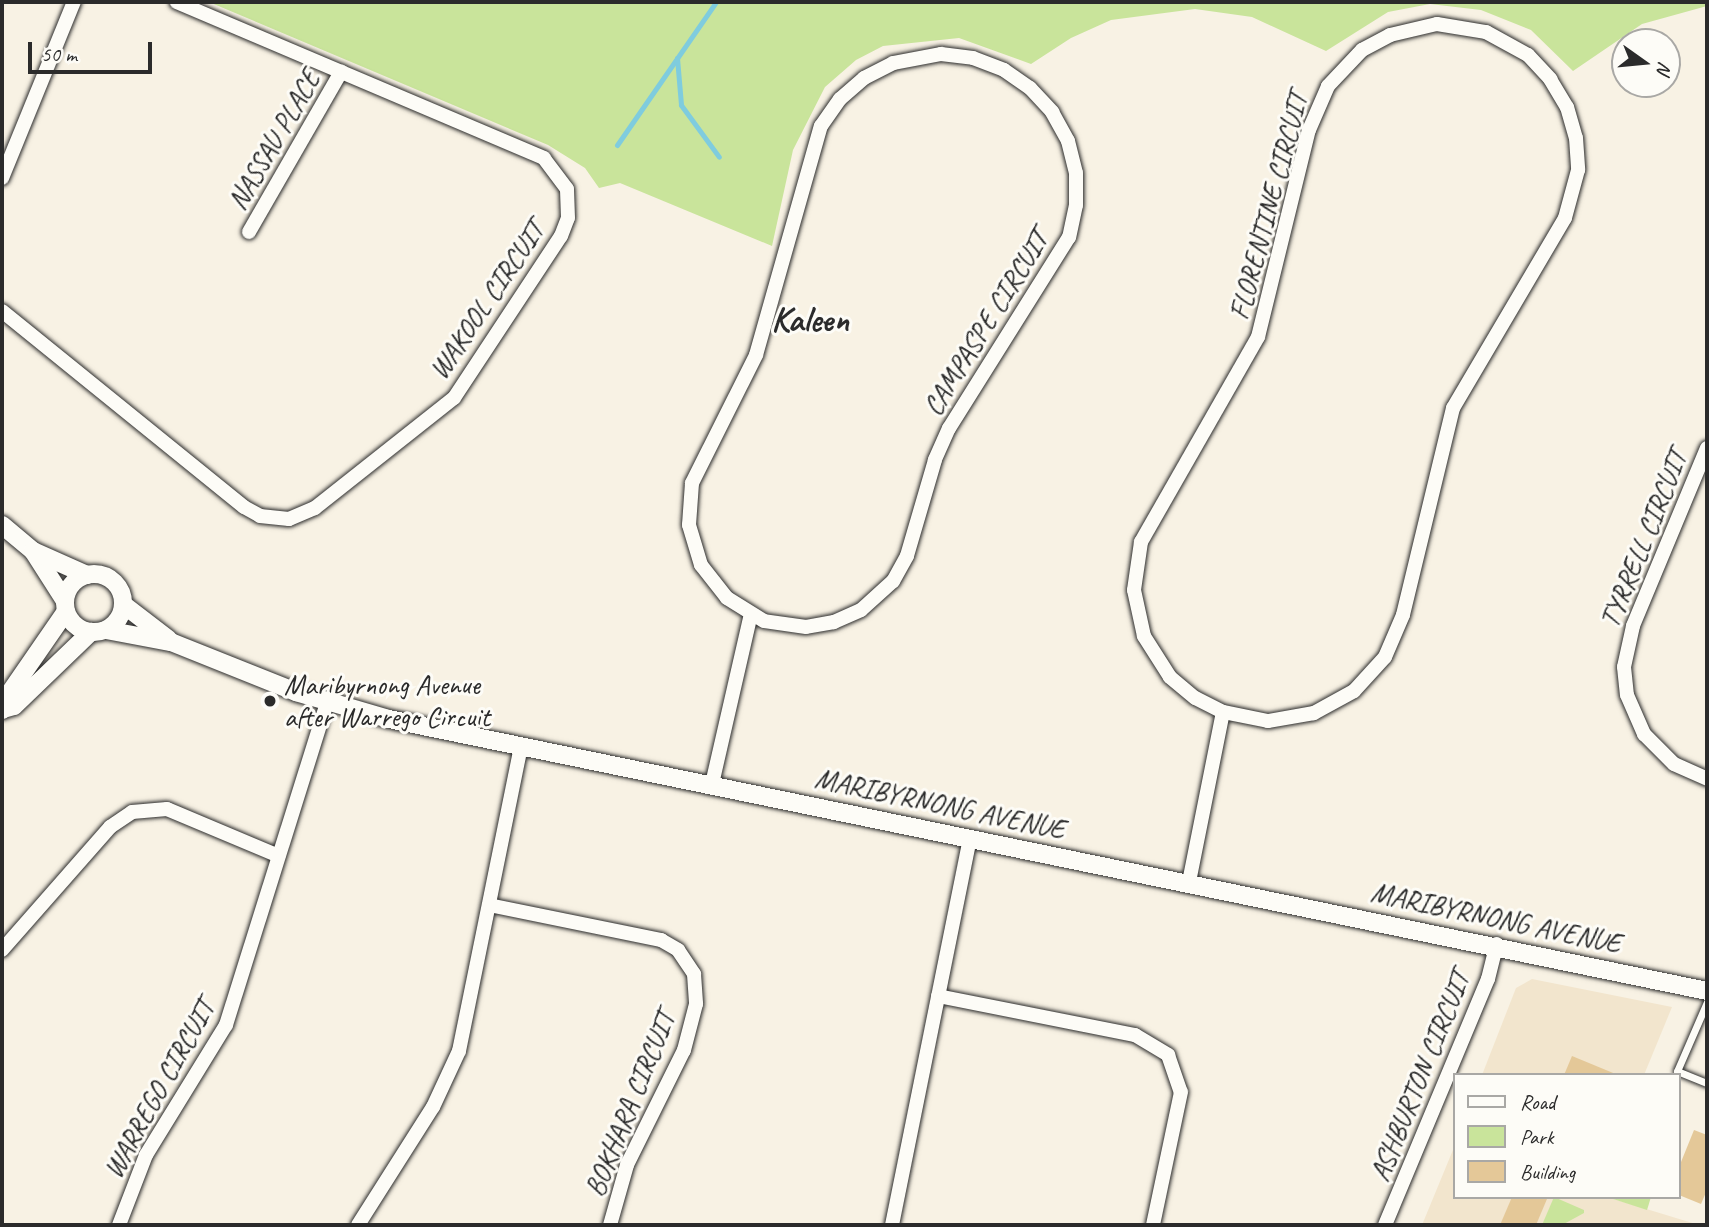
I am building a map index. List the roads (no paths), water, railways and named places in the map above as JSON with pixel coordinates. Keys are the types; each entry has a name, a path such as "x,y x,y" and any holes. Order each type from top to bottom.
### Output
{"street":[{"path":"2,178 74,2"},
{"name":"WAKOOL CIRCUIT","path":"2,311 252,512 289,519 315,508 465,385 561,236 570,208 563,180 544,158 177,2"},
{"name":"FLORENTINE CIRCUIT","path":"1437,24 1486,32 1528,55 1550,79 1567,107 1576,138 1578,170 1566,218 1454,408 1403,615 1385,657 1354,691 1314,713 1268,720 1223,712 1176,682 1144,636 1134,590 1140,542 1258,337 1309,130 1328,86 1362,50 1390,35 1437,24"},
{"name":"CAMPASPE CIRCUIT","path":"941,54 989,63 1018,78 1042,100 1068,141 1077,197 1063,252 949,428 907,556 893,581 861,610 820,625 778,624 751,614 717,589 701,565 689,525 689,496 696,469 756,355 814,141 840,99 878,70 909,58 941,54"},
{"name":"NASSAU PLACE","path":"249,232 341,72"},
{"name":"TYRRELL CIRCUIT","path":"1707,448 1633,626 1625,667 1627,695 1644,734 1674,764 1707,779"},
{"path":"2,525 33,551 87,575 102,575 116,583 124,604 118,620 99,631 14,706 2,710"},
{"path":"33,551 75,625 99,631"},
{"path":"2,710 4,701 66,606 72,584 87,575"},
{"name":"MARIBYRNONG AVENUE","path":"124,604 171,642"},
{"path":"712,784 751,614"},
{"name":"MARIBYRNONG AVENUE","path":"99,631 171,642 327,702 521,747 1497,944 1707,991"},
{"name":"WARREGO CIRCUIT","path":"119,1225 146,1155 212,1054 226,1025 327,702"},
{"path":"1189,882 1223,712"},
{"path":"358,1225 452,1071 521,747"},
{"path":"2,950 110,827 132,812 167,809 279,856"},
{"path":"892,1225 970,838"},
{"name":"BOKHARA CIRCUIT","path":"489,905 661,940 678,950 694,975 696,1004 684,1050 627,1165 610,1225"},
{"name":"ASHBURTON CIRCUIT","path":"1385,1225 1488,979 1497,944"},
{"path":"938,996 1135,1035 1168,1055 1181,1093 1153,1225"}],"lane":[{"path":"1707,1002 1677,1070 1707,1083"}],"waterway":[{"path":"617,145 716,2"},
{"path":"677,58 681,105 719,157"}],"place":[{"name":"Maribyrnong Avenue after Warrego Circuit","path":"270,701"}],"district":[{"name":"Kaleen","path":"810,320"}]}
